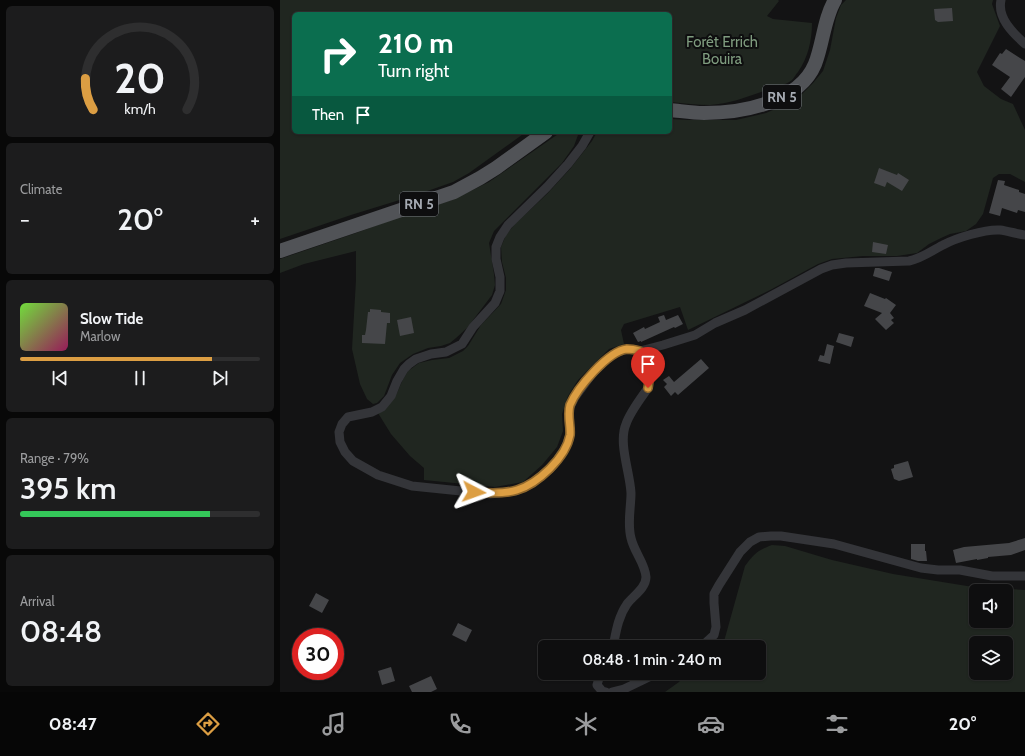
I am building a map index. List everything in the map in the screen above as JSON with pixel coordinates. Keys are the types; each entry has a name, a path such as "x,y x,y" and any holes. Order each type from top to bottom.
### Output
{"main road":[{"name":"RN 5","path":"672,110 702,113 732,111 761,105 785,96 807,78 815,65 831,7 835,0"},
{"name":"RN 5","path":"280,251 454,192 496,168 543,134"}],"street":[{"path":"1001,0 1000,10 1005,22 1013,33 1025,44"},
{"path":"589,134 582,146 568,164 508,225 500,237 496,247 496,259 500,277 500,291 495,303 473,328 462,344 446,352 431,354 416,359 404,369 391,396 382,407 372,412 348,417 342,424 339,432 340,442 345,452 353,461 378,475 412,486 490,494 516,491 533,483 552,467 565,448 570,435 570,407 574,397 592,374 615,353 628,349 640,351 695,335 715,323 744,310 821,269 832,265 846,263 909,261 918,259 943,244 990,230 1001,230 1025,235"},
{"path":"614,640 617,626 627,604 642,587 646,579 645,570 634,549 630,537 629,526 631,497 623,445 623,433 626,423 648,388 650,382 650,374 640,351"},
{"path":"709,640 714,635 716,627 714,594 718,585 740,552 750,542 760,537 781,536 834,544 921,568 960,570 992,576 1025,576"},
{"path":"598,680 597,685 602,691 606,692"},
{"path":"612,692 624,689 643,680"}],"green space":[{"name":"Forêt Errich Bouira","path":"280,0 778,0 779,1 767,16 773,19 812,23 809,49 801,67 793,79 779,87 737,100 705,105 672,102 672,12 292,12 292,134 523,134 469,173 453,182 280,239"},
{"path":"846,0 993,0 992,4 1000,26 977,72 984,86 1001,99 1013,104 1025,130 1025,182 1010,174 999,174 993,178 983,214 976,224 966,231 950,234 941,238 929,244 917,253 897,256 863,256 832,259 818,264 772,289 688,330 680,307 624,324 621,330 624,344 609,349 578,380 568,396 562,414 563,431 557,447 542,465 523,482 495,487 424,480 424,468 410,456 391,434 378,413 391,402 408,371 419,363 449,358 463,351 468,346 481,325 501,304 506,290 506,278 502,262 501,247 506,235 515,224 547,194 570,169 596,134 672,134 672,119 736,120 766,113 782,106 802,94 823,71 830,50 836,18 841,5"},
{"path":"558,134 579,134 574,146 562,163 494,231 489,243 495,285 492,295 467,328 450,343 428,348 413,354 400,363 392,375 384,396 377,403 373,404 367,399 360,384 352,349 356,251 304,264 280,273 280,259 452,200 489,182"},
{"path":"772,545 785,546 832,560 893,574 969,586 969,628 1013,628 1013,589 1025,590 1025,692 665,692 681,680 766,680 766,640 724,640 745,566 751,558 760,551"}],"building":[{"path":"952,8 953,21 938,22 935,20 934,9"},
{"path":"1006,49 1025,61 1025,77 1011,97 1001,89 1010,77 992,65 1000,53 1002,54"},
{"path":"879,168 897,175 898,173 909,180 902,191 887,182 885,187 874,183"},
{"path":"998,180 1005,181 1004,185 1019,190 1019,192 1025,194 1025,212 1018,210 1017,213 1002,208 1000,216 989,213"},
{"path":"873,242 888,245 886,254 872,252"},
{"path":"875,268 892,272 889,281 873,276"},
{"path":"870,293 885,299 886,298 896,305 890,313 894,318 891,320 894,323 886,330 875,319 882,313 864,306"},
{"path":"370,309 390,313 390,323 387,323 385,344 362,343 362,335 365,335 368,312 370,312"},
{"path":"664,315 666,320 678,315 683,324 638,342 633,333 644,327 645,329 660,322 658,317"},
{"path":"411,317 414,333 400,336 397,320"},
{"path":"839,333 854,337 851,347 836,342"},
{"path":"827,344 834,346 830,364 818,361 820,355 824,356"},
{"path":"701,359 709,368 678,395 675,392 671,396 664,387 667,384 663,380 669,376 674,382"},
{"path":"908,461 913,477 899,481 894,479 891,469 894,468 894,465"},
{"path":"1025,538 1025,550 1011,555 988,557 956,563 953,550 964,547 1009,543"},
{"path":"911,544 925,544 927,561 911,559"},
{"path":"316,593 329,600 322,613 309,606"},
{"path":"458,623 472,630 466,642 452,635"},
{"path":"391,667 395,681 382,685 378,671"},
{"path":"431,676 437,689 431,692 412,692 409,686"}],"route":[{"path":"474,492 490,494 516,491 533,483 552,467 565,448 570,435 570,407 574,397 592,374 615,353 628,349 640,351 650,374 648,388"}]}
